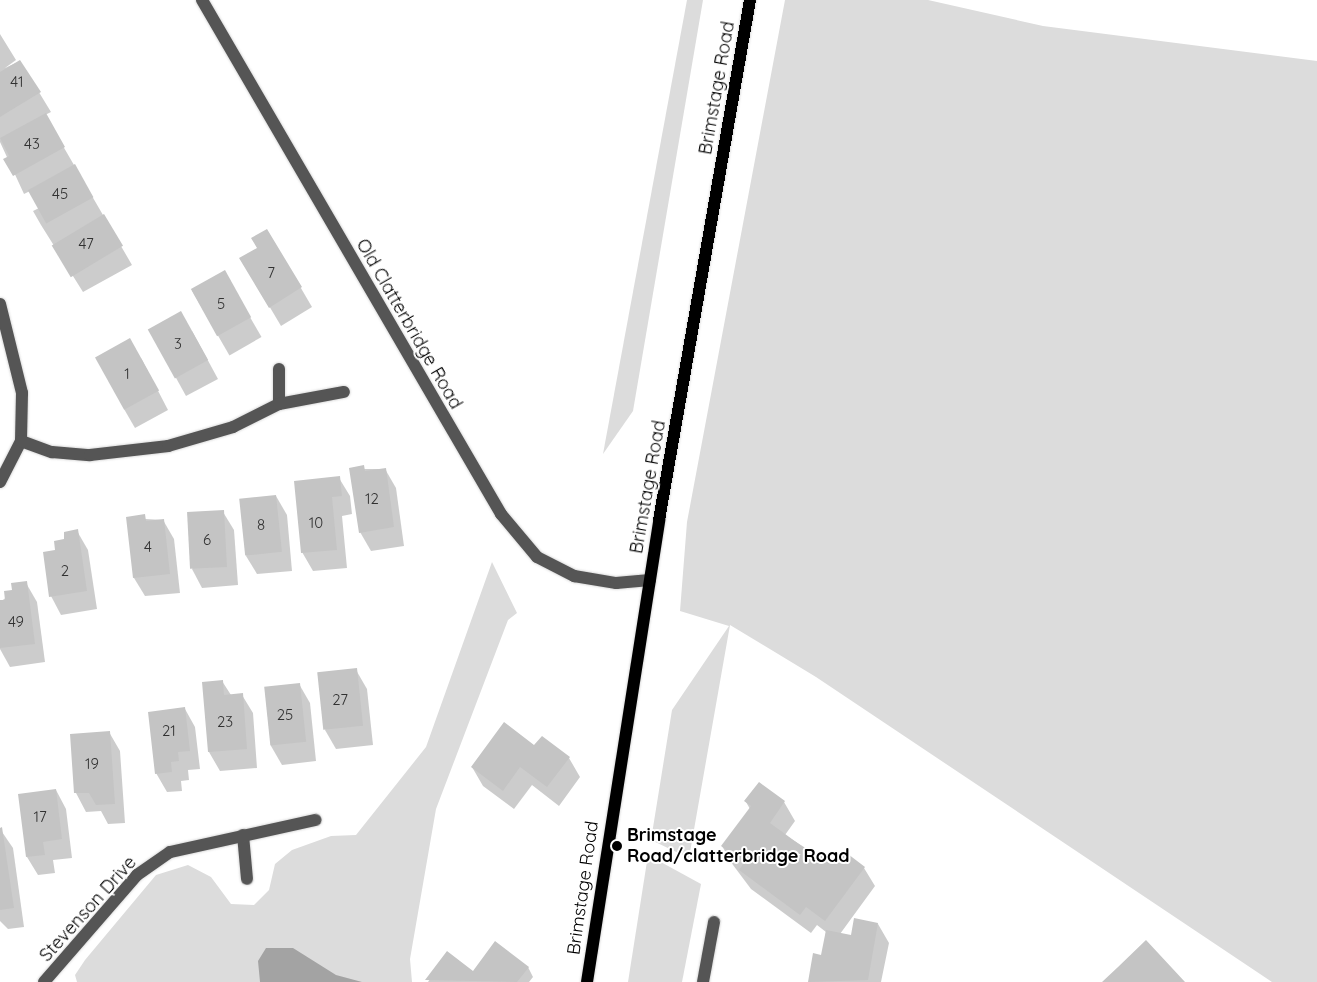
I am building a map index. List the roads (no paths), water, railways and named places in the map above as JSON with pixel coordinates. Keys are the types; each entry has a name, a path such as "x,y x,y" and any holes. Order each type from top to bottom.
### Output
{"main road":[{"name":"Brimstage Road","path":"587,982 650,580 750,0"}],"street":[{"name":"Old Clatterbridge Road","path":"202,0 501,514 538,557 574,576 616,583 650,580"},
{"path":"0,304 22,393 21,441 0,482"},
{"path":"279,369 279,404"},
{"path":"21,441 52,452 90,455 168,446 233,427 279,404 344,392"},
{"name":"Stevenson Drive","path":"44,982 137,875 170,852 316,820"},
{"path":"244,835 247,879"},
{"path":"703,982 714,922"}],"place":[{"name":"Brimstage Road/clatterbridge Road","path":"617,846"}]}
